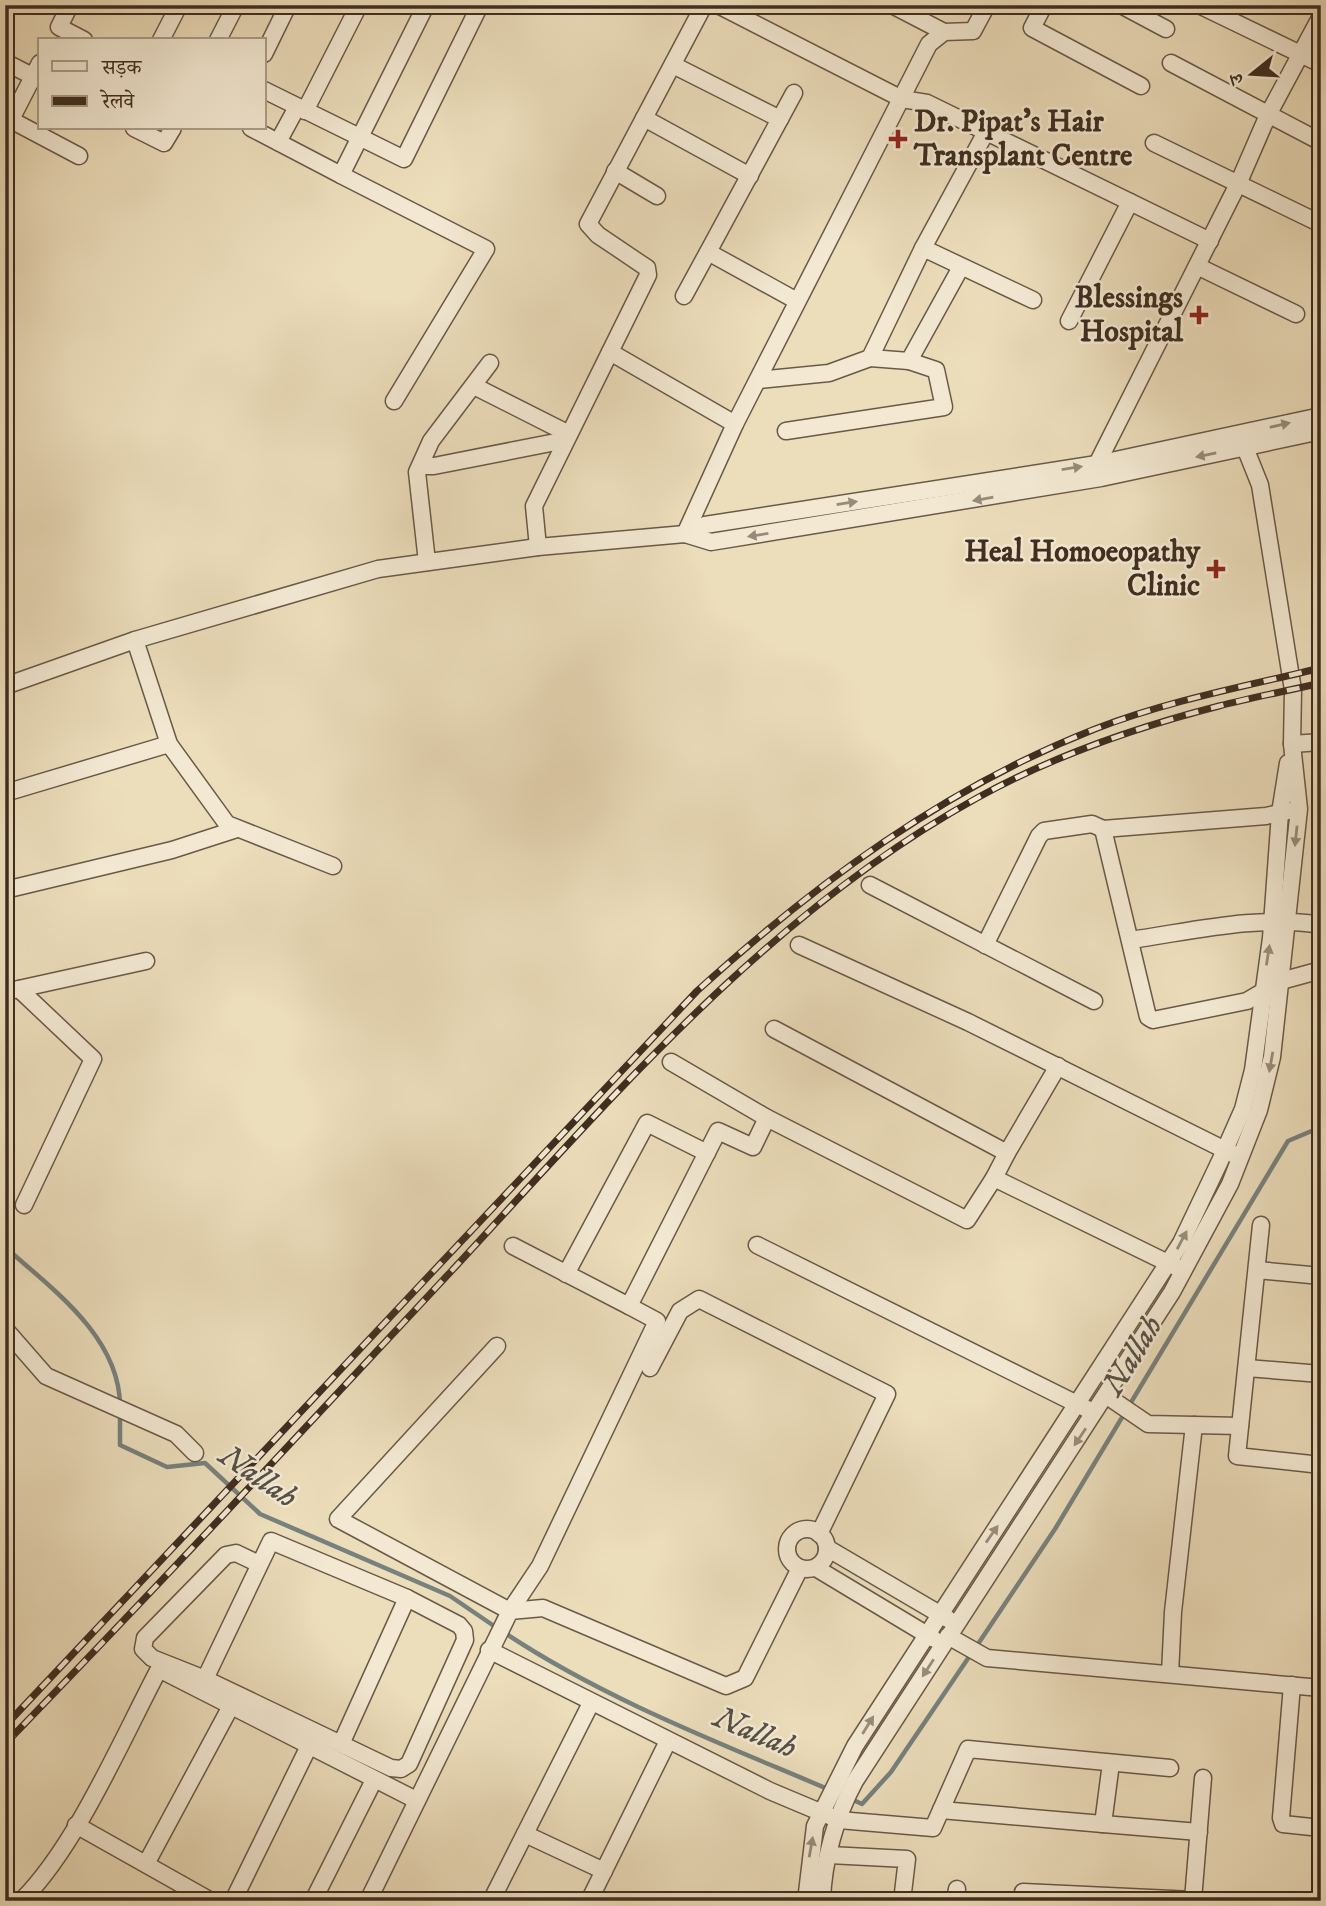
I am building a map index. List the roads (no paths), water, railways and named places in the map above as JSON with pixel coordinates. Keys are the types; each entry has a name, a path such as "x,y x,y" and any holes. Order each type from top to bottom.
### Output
{"street":[{"path":"70,5 56,34 75,38"},
{"path":"162,38 178,5"},
{"path":"219,38 236,5"},
{"path":"266,50 288,5"},
{"path":"278,142 301,109 359,5"},
{"path":"341,175 426,5"},
{"path":"266,91 404,159 480,5"},
{"path":"538,547 534,506 648,275 647,268 598,235 588,224 704,5"},
{"path":"718,5 902,99 927,103 1210,240"},
{"path":"892,5 944,32 973,31 987,5"},
{"path":"1044,5 1032,28 1141,86"},
{"path":"1121,5 1166,29"},
{"path":"1199,5 1321,64"},
{"path":"1097,464 1238,184 1268,115 1321,16"},
{"path":"685,534 735,424 929,44 944,32"},
{"path":"5,62 38,73 8,125 79,156"},
{"path":"1171,63 1321,142"},
{"path":"673,65 780,119"},
{"path":"684,296 794,93"},
{"path":"644,118 750,176"},
{"path":"138,130 164,144 172,130"},
{"path":"255,130 486,249 394,401"},
{"path":"870,358 923,248 986,132"},
{"path":"1154,143 1321,224"},
{"path":"615,171 657,196"},
{"path":"1069,321 1130,202"},
{"path":"923,248 1033,300"},
{"path":"708,252 797,301"},
{"path":"1197,266 1296,314"},
{"path":"909,361 961,267"},
{"path":"610,352 735,424"},
{"path":"758,380 829,373 870,358 909,361 936,370 944,407 786,431"},
{"path":"428,562 419,509 417,472 431,441 490,363"},
{"path":"474,386 568,437"},
{"path":"685,534 711,542 978,500 1242,441 1321,416"},
{"path":"5,686 135,640 378,569 538,547 685,534 705,525 1321,431"},
{"path":"421,466 434,466 568,437"},
{"path":"806,1901 810,1852 820,1812 831,1790 926,1634 1078,1405 1181,1243 1243,1110 1252,1070 1261,995 1280,920 1299,809 1292,744 1293,690 1260,485 1242,441"},
{"path":"135,640 169,744 227,824 333,866"},
{"path":"1292,744 1321,742"},
{"path":"5,793 169,744"},
{"path":"822,1901 822,1882 844,1805 1184,1271 1241,1158 1267,1080 1281,981 1280,813 1292,744"},
{"path":"985,945 1039,836 1044,831 1092,824 1103,829 1299,809"},
{"path":"5,890 172,850 237,829"},
{"path":"1103,829 1148,1017 1153,1020 1261,995 1281,981 1321,971"},
{"path":"870,885 1094,1001"},
{"path":"1130,940 1250,921 1280,920 1321,925"},
{"path":"799,945 1058,1066 1241,1158"},
{"path":"12,991 146,961"},
{"path":"12,991 93,1059 24,1205"},
{"path":"774,1029 1007,1153"},
{"path":"671,1062 767,1118 967,1220 1058,1066"},
{"path":"629,1306 718,1131 753,1147 767,1118"},
{"path":"566,1273 647,1124 707,1153"},
{"path":"994,1178 1184,1271"},
{"path":"1262,1225 1237,1455 1321,1465"},
{"path":"757,1245 1095,1413"},
{"path":"368,1901 489,1650 510,1611 540,1566 657,1321 513,1246"},
{"path":"1257,1270 1321,1276"},
{"path":"650,1368 680,1311 699,1299 887,1394 823,1541 825,1558 816,1568"},
{"path":"5,1329 46,1377 176,1434 195,1453"},
{"path":"497,1346 338,1519 510,1611 543,1608 726,1686 745,1678 800,1568"},
{"path":"1247,1368 1321,1374"},
{"path":"1107,1395 1148,1424 1240,1426"},
{"path":"1170,1674 1194,1425"},
{"path":"951,1637 939,1614 823,1541 800,1530 792,1535 787,1554 792,1563 800,1568 816,1568 926,1634 951,1637 976,1654 1000,1659 1321,1688"},
{"path":"205,1679 271,1541 407,1598 464,1631 465,1640 409,1764 401,1769 391,1768 205,1679 152,1658 143,1649 145,1639 226,1555 236,1553 259,1564"},
{"path":"341,1744 407,1598"},
{"path":"489,1650 668,1741 820,1812 844,1805 933,1828 968,1749 1170,1768"},
{"path":"21,1901 38,1884 76,1825 159,1669 416,1800"},
{"path":"1292,1685 1281,1818 1283,1824 1321,1828"},
{"path":"491,1901 591,1703"},
{"path":"146,1864 231,1706"},
{"path":"434,1709 455,1720"},
{"path":"589,1901 668,1741"},
{"path":"233,1901 309,1746"},
{"path":"1103,1824 1111,1763"},
{"path":"1022,1901 1023,1892 1195,1900 1203,1778"},
{"path":"313,1901 374,1780"},
{"path":"941,1810 1199,1832"},
{"path":"76,1825 211,1901"},
{"path":"525,1834 604,1871"},
{"path":"829,1855 907,1859 902,1901"}],"waterway":[{"name":"Nallah","path":"976,1647 1055,1529 1288,1141 1321,1127"},
{"name":"Nallah","path":"5,1247 62,1297 96,1336 117,1380 120,1405"},
{"name":"Nallah","path":"120,1414 120,1445 167,1467 205,1463 260,1514 450,1596 497,1628"},
{"name":"Nallah","path":"505,1633 543,1657 622,1699 830,1790"},
{"name":"Nallah","path":"851,1799 862,1804 891,1772 971,1654"}],"railway":[{"path":"5,1726 697,991 788,913 884,842 935,809 1040,753 1095,729 1150,710 1321,668"},
{"path":"5,1744 232,1506 636,1072 763,951 831,895 902,844 977,798 1064,756 1188,714 1321,683"}],"place":[{"name":"Dr. Pipat's Hair Transplant Centre","path":"898,139"},
{"name":"Blessings Hospital","path":"1199,315"},
{"name":"Heal Homoeopathy Clinic","path":"1216,569"}]}
